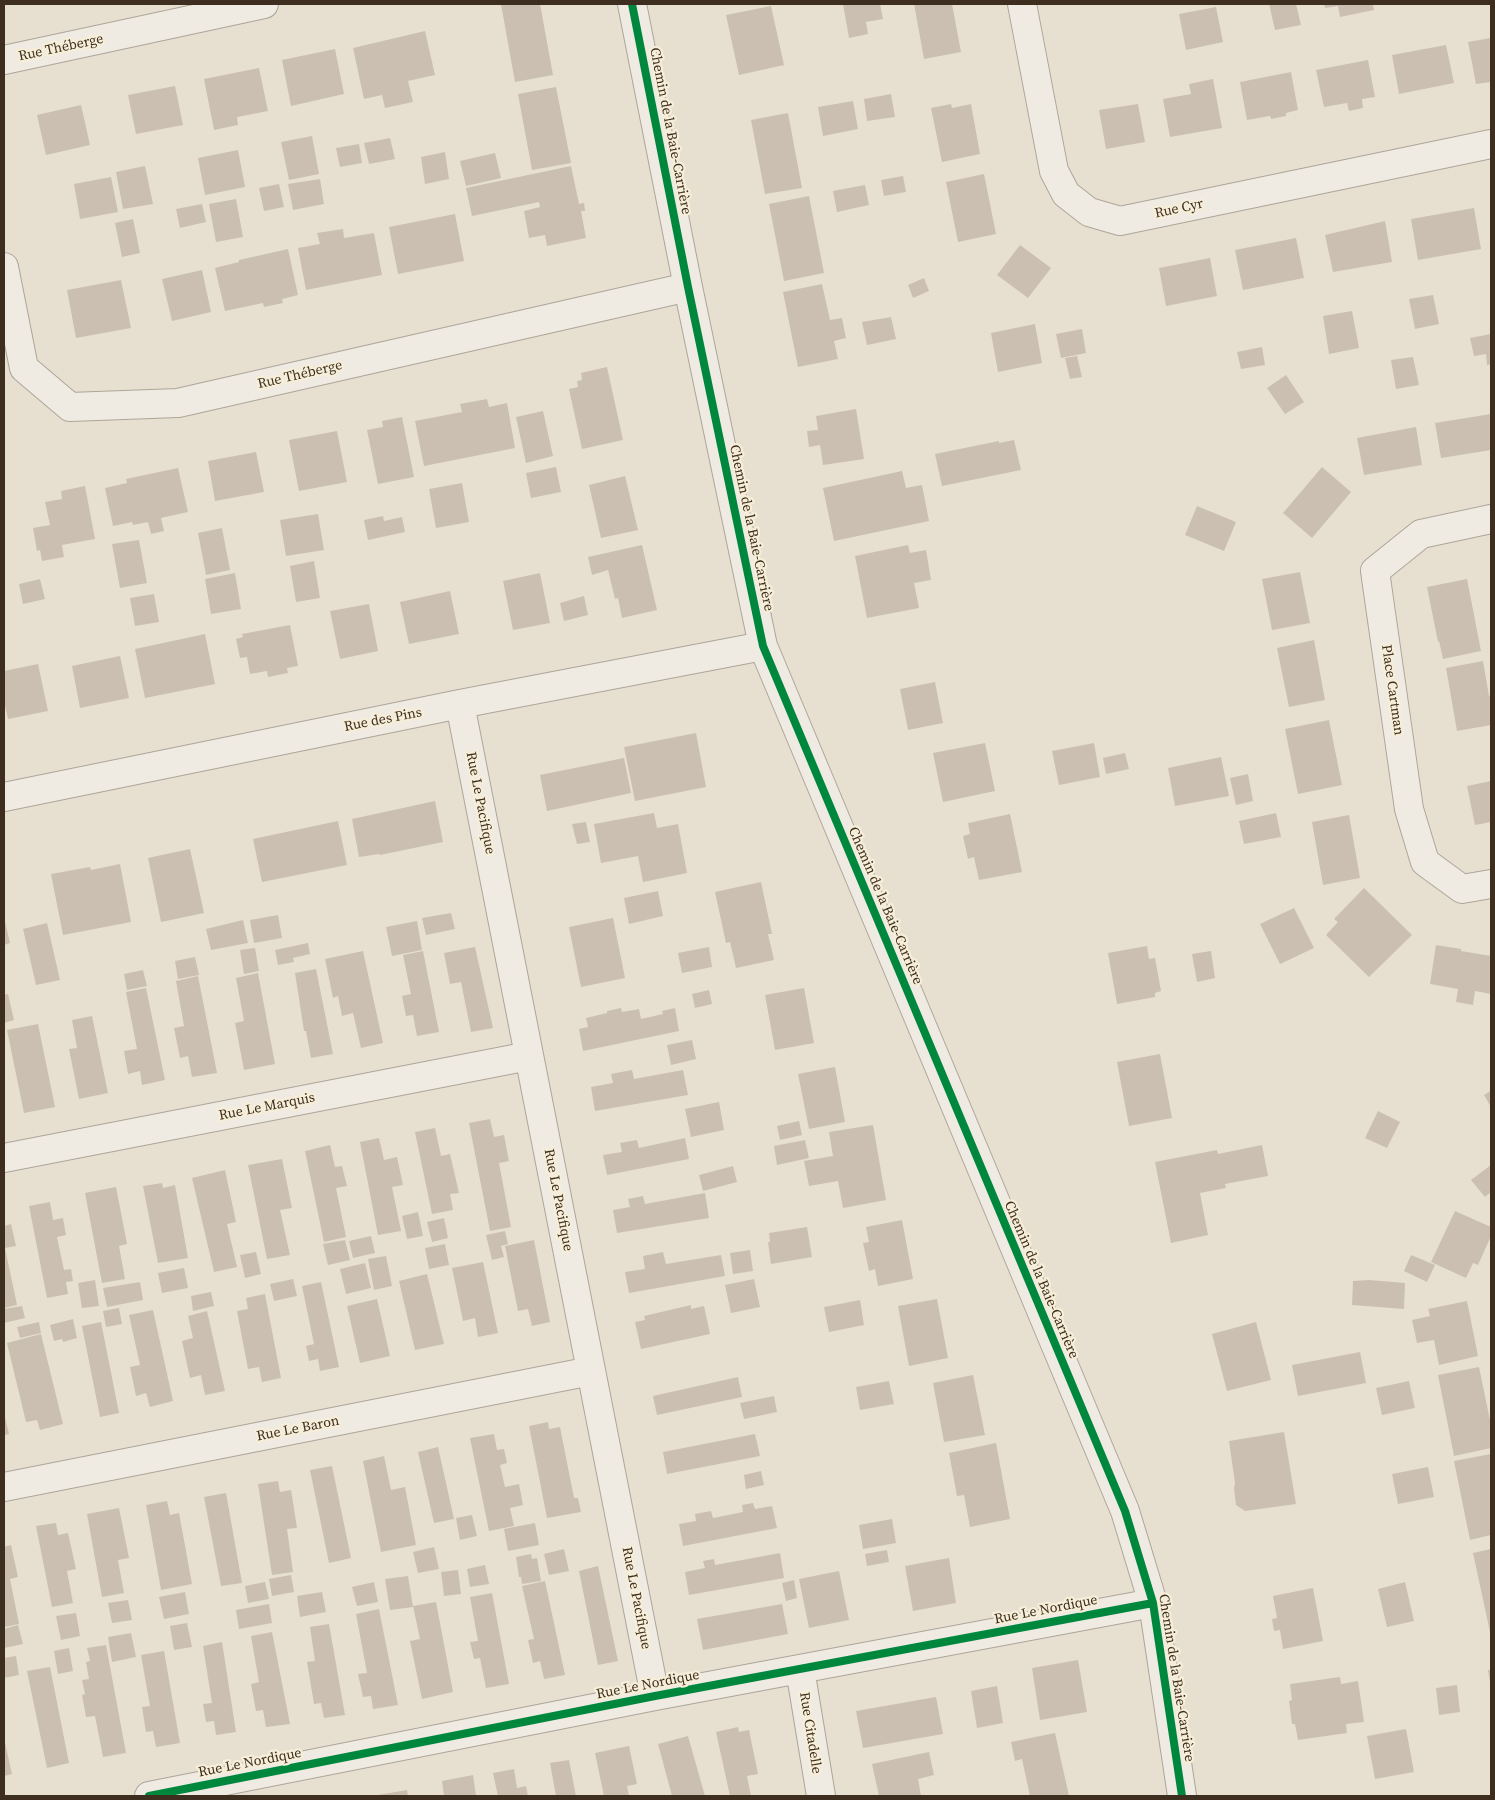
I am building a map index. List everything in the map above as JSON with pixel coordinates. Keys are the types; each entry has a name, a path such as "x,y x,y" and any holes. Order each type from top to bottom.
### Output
{"street":[{"name":"Rue Théberge","path":"4,60 264,4"},
{"name":"Chemin de la Baie-Carrière","path":"632,4 688,287 763,646 1125,1512 1152,1603 1182,1796"},
{"name":"Rue Cyr","path":"1022,4 1054,171 1066,194 1089,212 1120,221 1491,144"},
{"name":"Rue Théberge","path":"4,266 24,368 70,407 178,402 688,287"},
{"name":"Place Cartman","path":"1491,519 1421,534 1375,571 1409,809 1425,862 1462,889 1491,884"},
{"name":"Rue des Pins","path":"4,797 460,704 763,646"},
{"name":"Rue Le Pacifique","path":"460,704 655,1696"},
{"name":"Rue Le Marquis","path":"4,1158 529,1056"},
{"name":"Rue Le Baron","path":"4,1487 592,1371"},
{"name":"Rue Le Nordique","path":"149,1796 655,1696 1152,1603"},
{"name":"Rue Citadelle","path":"800,1669 821,1796"}],"building":[{"path":"501,4 540,4 553,75 515,82"},
{"path":"843,4 880,4 883,19 866,22 868,34 849,38"},
{"path":"914,4 952,4 961,52 924,59"},
{"path":"1269,4 1296,4 1301,25 1275,30"},
{"path":"1324,4 1373,4 1374,10 1340,17 1338,6 1325,8"},
{"path":"771,6 784,65 739,75 726,15"},
{"path":"1216,7 1223,42 1186,50 1179,14"},
{"path":"425,31 435,75 408,81 413,102 385,108 382,95 364,99 353,48"},
{"path":"1491,38 1491,82 1476,84 1468,42"},
{"path":"1446,45 1454,83 1399,94 1392,55"},
{"path":"335,49 344,94 291,106 282,60"},
{"path":"1368,60 1375,97 1362,99 1363,108 1349,111 1347,103 1324,107 1316,70"},
{"path":"259,68 268,111 237,117 238,125 214,130 204,79"},
{"path":"1291,72 1298,110 1286,113 1286,116 1271,119 1270,116 1247,120 1240,82"},
{"path":"1213,79 1222,128 1170,137 1163,99 1191,94 1189,84"},
{"path":"175,86 183,125 136,134 128,95"},
{"path":"556,87 571,163 532,170 518,94"},
{"path":"891,94 895,117 867,121 864,99"},
{"path":"853,101 858,129 823,136 818,107"},
{"path":"951,104 952,108 971,104 980,154 942,162 931,108"},
{"path":"1138,104 1145,142 1106,149 1099,110"},
{"path":"81,105 90,145 46,155 37,115"},
{"path":"788,113 802,188 765,194 751,120"},
{"path":"312,136 319,174 289,180 281,142"},
{"path":"390,138 395,159 369,164 364,143"},
{"path":"359,144 362,163 340,167 336,148"},
{"path":"238,150 245,187 205,195 198,158"},
{"path":"445,152 449,179 425,184 421,157"},
{"path":"495,153 501,178 466,186 460,161"},
{"path":"145,166 153,204 123,209 116,172"},
{"path":"571,166 579,204 584,203 585,211 581,211 586,238 547,246 545,235 529,238 524,211 540,207 539,202 472,216 466,188"},
{"path":"984,174 996,234 958,242 946,182"},
{"path":"903,176 906,192 884,196 881,180"},
{"path":"111,177 118,212 80,219 74,184"},
{"path":"320,179 324,204 293,210 288,184"},
{"path":"279,184 284,207 264,211 259,188"},
{"path":"865,185 869,205 837,212 833,191"},
{"path":"809,196 824,273 784,281 769,204"},
{"path":"236,199 243,237 216,242 209,204"},
{"path":"202,204 206,222 180,228 176,209"},
{"path":"1474,208 1481,249 1418,260 1411,219"},
{"path":"455,214 464,261 398,274 389,227"},
{"path":"133,219 140,253 122,257 115,223"},
{"path":"1385,221 1392,262 1333,272 1325,235"},
{"path":"343,229 344,238 374,233 382,275 306,290 298,248 320,244 317,233"},
{"path":"1296,238 1304,278 1243,290 1235,250"},
{"path":"1020,245 1051,268 1028,298 997,275"},
{"path":"288,249 298,295 282,299 283,303 264,307 263,303 225,311 215,268 239,262 239,260"},
{"path":"1210,258 1217,296 1166,306 1159,268"},
{"path":"202,270 211,312 172,321 162,279"},
{"path":"924,278 929,291 913,298 908,285"},
{"path":"121,280 131,328 76,338 67,290"},
{"path":"822,284 830,320 842,318 846,338 834,341 838,359 798,367 783,292"},
{"path":"1433,295 1439,324 1415,329 1409,299"},
{"path":"1352,311 1359,348 1329,354 1323,316"},
{"path":"891,317 896,339 867,345 862,322"},
{"path":"1035,324 1042,363 998,372 991,333"},
{"path":"1082,329 1086,353 1061,358 1056,334"},
{"path":"1491,334 1491,364 1487,365 1486,354 1474,356 1470,338"},
{"path":"1262,347 1265,365 1241,369 1237,352"},
{"path":"1077,356 1082,377 1070,379 1065,358"},
{"path":"1413,357 1419,385 1396,389 1391,360"},
{"path":"607,367 623,440 582,449 569,389 578,387 577,381 582,380 581,373"},
{"path":"1286,375 1304,402 1285,414 1267,388"},
{"path":"487,399 489,407 507,403 515,448 424,466 415,421 462,412 460,404"},
{"path":"856,409 864,459 823,465 820,445 809,447 807,431 818,430 816,416"},
{"path":"543,411 553,456 526,463 516,417"},
{"path":"1491,414 1491,450 1441,458 1435,423"},
{"path":"402,417 414,477 378,484 367,430 383,427 382,421"},
{"path":"1416,427 1422,465 1364,475 1357,438"},
{"path":"337,431 347,482 299,491 289,440"},
{"path":"1014,440 1021,470 942,486 935,454 999,441 999,443"},
{"path":"256,452 264,492 215,501 208,461"},
{"path":"556,467 561,492 531,498 526,473"},
{"path":"1322,467 1351,492 1312,538 1283,513"},
{"path":"178,468 188,512 161,518 164,531 151,534 148,522 133,525 132,522 113,526 105,488 127,483 126,479"},
{"path":"902,471 906,488 922,485 929,521 834,541 823,488"},
{"path":"625,476 638,530 601,538 589,485"},
{"path":"462,483 469,522 436,528 429,489"},
{"path":"85,486 95,539 62,545 64,557 42,561 40,550 37,551 33,528 50,525 45,502 62,499 61,491"},
{"path":"1197,506 1236,522 1224,551 1185,535"},
{"path":"318,514 324,550 286,556 280,520"},
{"path":"383,516 384,521 402,517 405,532 368,540 364,520"},
{"path":"222,528 230,570 206,575 198,533"},
{"path":"139,540 147,583 120,588 112,544"},
{"path":"642,545 657,610 622,618 618,598 615,599 608,570 592,575 588,557"},
{"path":"908,545 910,553 926,550 931,580 914,583 919,608 867,618 855,556"},
{"path":"314,561 320,598 296,602 290,566"},
{"path":"1300,572 1310,623 1272,630 1262,579"},
{"path":"235,573 241,609 211,614 205,579"},
{"path":"540,573 550,623 513,630 503,581"},
{"path":"40,579 45,599 23,604 19,584"},
{"path":"1467,579 1481,651 1443,659 1427,587"},
{"path":"450,591 459,634 409,644 400,602"},
{"path":"154,594 159,622 135,626 130,598"},
{"path":"584,596 588,615 564,621 560,603"},
{"path":"369,604 378,651 340,659 330,611"},
{"path":"290,625 298,666 287,668 288,673 268,677 267,671 250,674 247,657 240,658 236,639 243,637 242,634"},
{"path":"205,634 215,684 145,698 135,649"},
{"path":"1314,640 1325,700 1289,707 1277,648"},
{"path":"120,656 129,698 80,708 72,666"},
{"path":"1483,661 1489,696 1491,695 1491,725 1457,731 1446,668"},
{"path":"38,664 48,711 8,719 4,701 4,671"},
{"path":"935,682 943,723 908,730 900,689"},
{"path":"1329,720 1342,785 1298,794 1285,729"},
{"path":"696,733 706,787 635,801 624,747"},
{"path":"985,743 995,791 943,802 933,753"},
{"path":"1094,743 1100,777 1059,785 1052,751"},
{"path":"1125,753 1129,769 1106,774 1103,758"},
{"path":"1221,757 1229,796 1175,806 1168,768"},
{"path":"624,758 631,793 547,811 540,775"},
{"path":"1248,774 1253,801 1236,805 1230,778"},
{"path":"1491,781 1491,822 1475,825 1467,786"},
{"path":"435,801 443,842 380,855 359,857 352,819"},
{"path":"654,813 657,828 678,824 687,873 643,882 638,856 601,863 594,824"},
{"path":"1276,813 1281,837 1244,844 1239,821"},
{"path":"1010,814 1022,872 979,880 974,857 968,859 963,836 970,834 968,823"},
{"path":"1349,815 1360,878 1323,885 1312,822"},
{"path":"338,821 347,865 262,882 253,839"},
{"path":"586,822 590,842 577,844 572,824"},
{"path":"190,849 204,913 161,922 148,858"},
{"path":"120,864 131,922 63,935 51,874 90,867 91,870"},
{"path":"761,882 772,934 768,934 774,960 736,968 730,942 726,943 715,892"},
{"path":"1364,888 1412,935 1369,977 1326,935 1338,922 1334,919"},
{"path":"658,891 663,916 629,924 624,898"},
{"path":"1294,908 1314,948 1280,964 1260,924"},
{"path":"451,913 455,929 426,935 422,918"},
{"path":"278,915 282,938 254,943 250,920"},
{"path":"4,917 10,943 4,945"},
{"path":"613,918 625,978 581,987 569,927"},
{"path":"243,920 248,943 211,950 206,929"},
{"path":"417,921 422,950 392,956 386,927"},
{"path":"47,923 60,980 36,985 23,929"},
{"path":"308,943 310,954 293,958 294,962 278,965 275,950"},
{"path":"1436,945 1491,956 1491,994 1475,991 1473,1005 1456,1002 1458,989 1430,984"},
{"path":"1147,946 1149,959 1155,958 1161,991 1155,993 1155,997 1117,1004 1108,953"},
{"path":"475,947 493,1028 471,1032 461,982 450,984 444,953"},
{"path":"709,947 712,967 682,973 678,953"},
{"path":"255,948 259,971 244,974 240,950"},
{"path":"363,951 383,1043 361,1048 353,1013 342,1016 338,996 333,998 325,959"},
{"path":"423,951 439,1032 417,1036 413,1015 406,1016 402,996 411,994 403,955"},
{"path":"1211,951 1215,978 1197,982 1192,954"},
{"path":"195,957 199,975 178,979 175,961"},
{"path":"316,969 333,1054 311,1058 306,1031 304,1031 295,973"},
{"path":"143,970 147,986 127,990 124,974"},
{"path":"258,973 275,1064 244,1070 235,1023 244,1021 236,978"},
{"path":"198,976 217,1073 192,1077 188,1056 180,1058 174,1028 184,1026 176,981"},
{"path":"146,988 165,1080 142,1085 140,1071 128,1074 124,1051 137,1049 126,992"},
{"path":"804,988 814,1043 775,1050 765,995"},
{"path":"709,990 712,1004 695,1008 692,994"},
{"path":"8,994 14,1020 4,1023 4,995"},
{"path":"621,1008 622,1012 639,1009 641,1019 663,1014 662,1011 675,1008 679,1031 583,1051 579,1029 588,1027 586,1018"},
{"path":"92,1016 108,1093 79,1099 69,1049 77,1048 72,1020"},
{"path":"38,1024 55,1107 24,1113 7,1030"},
{"path":"692,1040 696,1059 671,1065 667,1045"},
{"path":"1160,1054 1172,1118 1129,1126 1117,1062"},
{"path":"835,1067 845,1122 809,1129 798,1074"},
{"path":"632,1070 634,1079 683,1070 688,1095 595,1111 591,1087 613,1083 611,1074"},
{"path":"1491,1091 1491,1107 1484,1095"},
{"path":"719,1102 724,1130 691,1137 685,1109"},
{"path":"1378,1111 1400,1122 1387,1148 1365,1138"},
{"path":"490,1119 494,1137 504,1135 509,1161 499,1163 511,1227 490,1231 469,1123"},
{"path":"799,1121 802,1135 780,1140 777,1126"},
{"path":"873,1125 886,1200 843,1208 838,1181 809,1186 804,1161 833,1156 829,1132"},
{"path":"435,1128 441,1156 450,1154 459,1193 450,1194 453,1210 432,1214 415,1132"},
{"path":"379,1138 384,1160 397,1157 403,1185 392,1187 401,1231 378,1235 360,1142"},
{"path":"685,1138 689,1159 607,1175 603,1155 622,1152 620,1143 637,1140 639,1148"},
{"path":"805,1140 809,1158 777,1165 774,1146"},
{"path":"330,1145 335,1167 342,1166 347,1186 336,1188 346,1237 324,1242 305,1151"},
{"path":"1262,1145 1268,1176 1225,1184 1226,1188 1200,1193 1208,1235 1171,1243 1155,1162 1217,1150 1218,1154"},
{"path":"282,1159 292,1208 280,1210 290,1255 267,1259 248,1165"},
{"path":"1491,1165 1491,1192 1485,1197 1471,1180"},
{"path":"733,1166 737,1182 703,1191 699,1175"},
{"path":"225,1170 236,1222 227,1224 237,1267 214,1272 192,1178"},
{"path":"162,1183 163,1188 175,1185 188,1258 158,1263 143,1186"},
{"path":"116,1187 127,1244 119,1246 125,1279 102,1283 85,1193"},
{"path":"705,1193 709,1218 617,1233 613,1210 630,1207 628,1199 643,1196 645,1204"},
{"path":"50,1202 53,1220 63,1218 66,1235 57,1237 64,1270 71,1269 73,1281 66,1282 68,1294 47,1298 29,1206"},
{"path":"1455,1211 1491,1227 1491,1236 1478,1265 1473,1263 1466,1278 1431,1262"},
{"path":"418,1212 423,1236 407,1239 402,1216"},
{"path":"444,1218 448,1238 432,1242 427,1222"},
{"path":"902,1220 913,1279 878,1286 875,1269 869,1271 863,1243 869,1242 866,1227"},
{"path":"11,1224 16,1246 5,1248 17,1305 4,1308 4,1226"},
{"path":"807,1227 812,1257 771,1264 768,1242 770,1242 769,1233"},
{"path":"505,1231 508,1244 501,1246 504,1257 492,1260 486,1235"},
{"path":"371,1236 375,1253 353,1258 349,1241"},
{"path":"345,1240 350,1260 328,1265 323,1244"},
{"path":"534,1240 550,1322 532,1326 528,1309 518,1311 505,1246"},
{"path":"445,1244 449,1265 429,1269 425,1248"},
{"path":"750,1250 753,1271 733,1274 730,1253"},
{"path":"256,1252 261,1274 245,1278 240,1255"},
{"path":"663,1252 666,1264 721,1255 725,1276 629,1293 625,1272 645,1269 643,1256"},
{"path":"1411,1255 1435,1265 1427,1282 1404,1271"},
{"path":"386,1256 392,1286 374,1290 368,1259"},
{"path":"483,1262 498,1333 478,1337 475,1318 463,1321 452,1268"},
{"path":"365,1263 371,1288 346,1294 340,1269"},
{"path":"184,1268 188,1288 162,1293 158,1273"},
{"path":"427,1274 444,1344 415,1350 399,1281"},
{"path":"293,1279 297,1296 274,1301 270,1284"},
{"path":"754,1279 760,1307 731,1313 725,1285"},
{"path":"95,1280 99,1306 82,1308 78,1283"},
{"path":"1369,1280 1405,1283 1404,1309 1352,1305 1353,1281"},
{"path":"140,1282 143,1300 107,1307 103,1288"},
{"path":"321,1282 339,1367 320,1371 318,1359 309,1361 306,1346 314,1344 302,1286"},
{"path":"211,1292 214,1306 193,1311 191,1296"},
{"path":"265,1294 281,1378 262,1382 259,1367 248,1369 237,1311 248,1309 246,1298"},
{"path":"377,1299 390,1356 360,1363 347,1306"},
{"path":"937,1299 948,1358 909,1366 898,1306"},
{"path":"860,1300 864,1325 829,1332 824,1307"},
{"path":"1467,1301 1478,1356 1439,1365 1434,1340 1417,1343 1412,1320 1430,1316 1428,1309"},
{"path":"691,1305 691,1309 704,1306 710,1334 641,1349 635,1322 645,1320 644,1316"},
{"path":"22,1306 25,1318 4,1323 4,1309"},
{"path":"119,1308 122,1324 106,1327 103,1311"},
{"path":"153,1310 173,1401 150,1407 146,1393 136,1396 130,1367 140,1365 129,1315"},
{"path":"207,1311 225,1391 205,1395 201,1375 190,1378 182,1341 193,1338 188,1316"},
{"path":"73,1319 77,1338 63,1342 62,1339 54,1341 50,1325"},
{"path":"39,1322 41,1333 20,1338 17,1327"},
{"path":"101,1322 119,1413 100,1417 82,1326"},
{"path":"1256,1322 1271,1380 1227,1391 1212,1334"},
{"path":"41,1334 63,1424 40,1430 37,1420 26,1422 7,1343"},
{"path":"1360,1352 1366,1383 1298,1396 1292,1365"},
{"path":"1479,1367 1491,1425 1491,1448 1454,1456 1438,1375"},
{"path":"973,1375 985,1435 944,1442 933,1383"},
{"path":"738,1377 742,1397 657,1415 653,1396"},
{"path":"889,1381 894,1404 860,1410 856,1387"},
{"path":"1409,1381 1415,1408 1382,1415 1376,1388"},
{"path":"774,1396 777,1412 744,1419 740,1403"},
{"path":"4,1413 9,1434 4,1435"},
{"path":"548,1422 549,1429 560,1427 574,1498 578,1498 581,1512 547,1518 529,1426"},
{"path":"1284,1432 1296,1504 1245,1511 1236,1505 1229,1441"},
{"path":"494,1434 497,1450 504,1449 507,1463 500,1465 505,1487 519,1484 523,1505 510,1508 514,1526 489,1531 470,1438"},
{"path":"755,1434 760,1456 667,1474 663,1452"},
{"path":"996,1443 1010,1519 970,1527 964,1495 957,1496 949,1453"},
{"path":"438,1447 454,1519 434,1523 418,1452"},
{"path":"1491,1454 1491,1535 1470,1540 1454,1461"},
{"path":"384,1456 391,1490 405,1487 416,1545 381,1552 363,1461"},
{"path":"332,1466 351,1558 329,1563 310,1470"},
{"path":"1428,1467 1434,1497 1398,1504 1392,1474"},
{"path":"761,1471 764,1485 746,1489 744,1475"},
{"path":"278,1481 280,1492 291,1490 297,1528 287,1529 293,1572 272,1575 258,1484"},
{"path":"226,1493 242,1583 221,1586 204,1497"},
{"path":"167,1501 170,1515 179,1513 192,1584 161,1590 146,1505"},
{"path":"753,1503 755,1509 772,1506 777,1528 683,1546 679,1524 696,1521 695,1514 711,1511 713,1518 743,1512 742,1505"},
{"path":"119,1508 129,1558 118,1560 124,1593 102,1597 87,1514"},
{"path":"472,1515 477,1536 460,1540 456,1518"},
{"path":"892,1519 896,1543 863,1549 859,1525"},
{"path":"56,1523 58,1535 68,1533 76,1569 67,1571 73,1603 52,1607 36,1526"},
{"path":"535,1523 539,1545 508,1551 504,1529"},
{"path":"11,1545 18,1577 10,1579 19,1624 4,1627 4,1547"},
{"path":"434,1547 439,1569 418,1573 413,1552"},
{"path":"564,1549 569,1571 549,1575 544,1554"},
{"path":"1491,1549 1491,1631 1490,1632 1473,1553"},
{"path":"887,1550 889,1562 867,1566 865,1554"},
{"path":"780,1553 784,1578 689,1595 685,1572 705,1568 703,1561 714,1559 715,1565"},
{"path":"531,1554 532,1559 537,1558 541,1581 522,1584 516,1557"},
{"path":"949,1558 956,1603 913,1611 905,1566"},
{"path":"485,1565 489,1584 470,1587 467,1569"},
{"path":"598,1566 618,1661 598,1665 579,1571"},
{"path":"458,1570 461,1594 444,1596 441,1572"},
{"path":"839,1571 849,1620 809,1628 799,1579"},
{"path":"291,1575 294,1592 272,1596 269,1579"},
{"path":"408,1576 413,1607 390,1610 385,1579"},
{"path":"794,1580 797,1598 786,1601 782,1583"},
{"path":"545,1581 565,1675 544,1679 540,1661 533,1663 528,1640 534,1639 522,1586"},
{"path":"265,1582 269,1599 248,1603 245,1586"},
{"path":"374,1582 378,1602 357,1606 352,1587"},
{"path":"1405,1582 1414,1621 1387,1627 1378,1589"},
{"path":"1313,1588 1323,1641 1283,1649 1280,1630 1274,1631 1272,1619 1277,1618 1273,1596"},
{"path":"185,1592 189,1614 164,1619 159,1597"},
{"path":"322,1592 326,1612 300,1617 297,1596"},
{"path":"492,1593 509,1684 486,1688 480,1658 474,1659 470,1642 478,1641 470,1597"},
{"path":"128,1600 132,1620 112,1623 108,1603"},
{"path":"436,1602 453,1692 422,1699 410,1641 420,1639 413,1606"},
{"path":"269,1604 272,1623 239,1629 236,1610"},
{"path":"782,1604 788,1634 703,1650 697,1619"},
{"path":"379,1609 398,1705 373,1709 371,1696 363,1697 358,1674 367,1673 356,1614"},
{"path":"76,1613 80,1636 61,1640 56,1616"},
{"path":"187,1623 192,1647 174,1650 170,1626"},
{"path":"329,1624 345,1715 324,1718 321,1703 314,1704 307,1662 315,1661 310,1627"},
{"path":"18,1625 23,1644 4,1648 4,1629"},
{"path":"272,1632 290,1724 266,1727 263,1710 256,1711 251,1684 259,1682 251,1636"},
{"path":"131,1633 136,1657 112,1662 108,1637"},
{"path":"222,1642 236,1732 216,1735 214,1721 206,1722 203,1704 212,1703 203,1646"},
{"path":"106,1645 126,1753 103,1757 95,1716 86,1717 82,1695 85,1694 82,1680 89,1679 86,1662 90,1661 87,1648"},
{"path":"69,1648 73,1671 58,1674 54,1651"},
{"path":"164,1651 180,1743 156,1747 153,1731 146,1732 142,1707 150,1706 141,1655"},
{"path":"16,1656 19,1675 4,1678 4,1658"},
{"path":"1078,1660 1087,1712 1040,1720 1032,1668"},
{"path":"50,1667 69,1763 47,1768 27,1671"},
{"path":"1488,1670 1491,1670 1491,1682 1490,1682"},
{"path":"1340,1677 1341,1684 1358,1681 1364,1722 1346,1724 1347,1733 1298,1740 1295,1724 1292,1724 1289,1701 1292,1700 1290,1684"},
{"path":"1457,1685 1460,1712 1439,1715 1436,1688"},
{"path":"997,1686 1003,1723 977,1728 971,1691"},
{"path":"936,1697 943,1734 863,1748 856,1711"},
{"path":"738,1727 739,1732 749,1730 758,1774 747,1776 751,1796 730,1796 716,1732"},
{"path":"1406,1729 1414,1772 1375,1779 1367,1736"},
{"path":"1055,1733 1069,1796 1030,1796 1022,1759 1015,1761 1011,1742"},
{"path":"688,1736 705,1796 672,1796 658,1744"},
{"path":"4,1738 12,1774 4,1776"},
{"path":"629,1746 637,1784 627,1786 629,1796 604,1796 595,1753"},
{"path":"929,1752 934,1775 918,1779 921,1796 879,1796 872,1764"},
{"path":"569,1760 576,1796 556,1796 550,1763"},
{"path":"514,1769 517,1788 526,1786 528,1796 498,1796 493,1773"},
{"path":"473,1775 476,1796 444,1796 442,1781"},
{"path":"407,1790 408,1796 378,1795"}],"cycle path":[{"path":"632,4 688,287 763,646 1125,1511 1153,1603 1182,1796"},
{"path":"149,1796 655,1696 1153,1603"}]}
